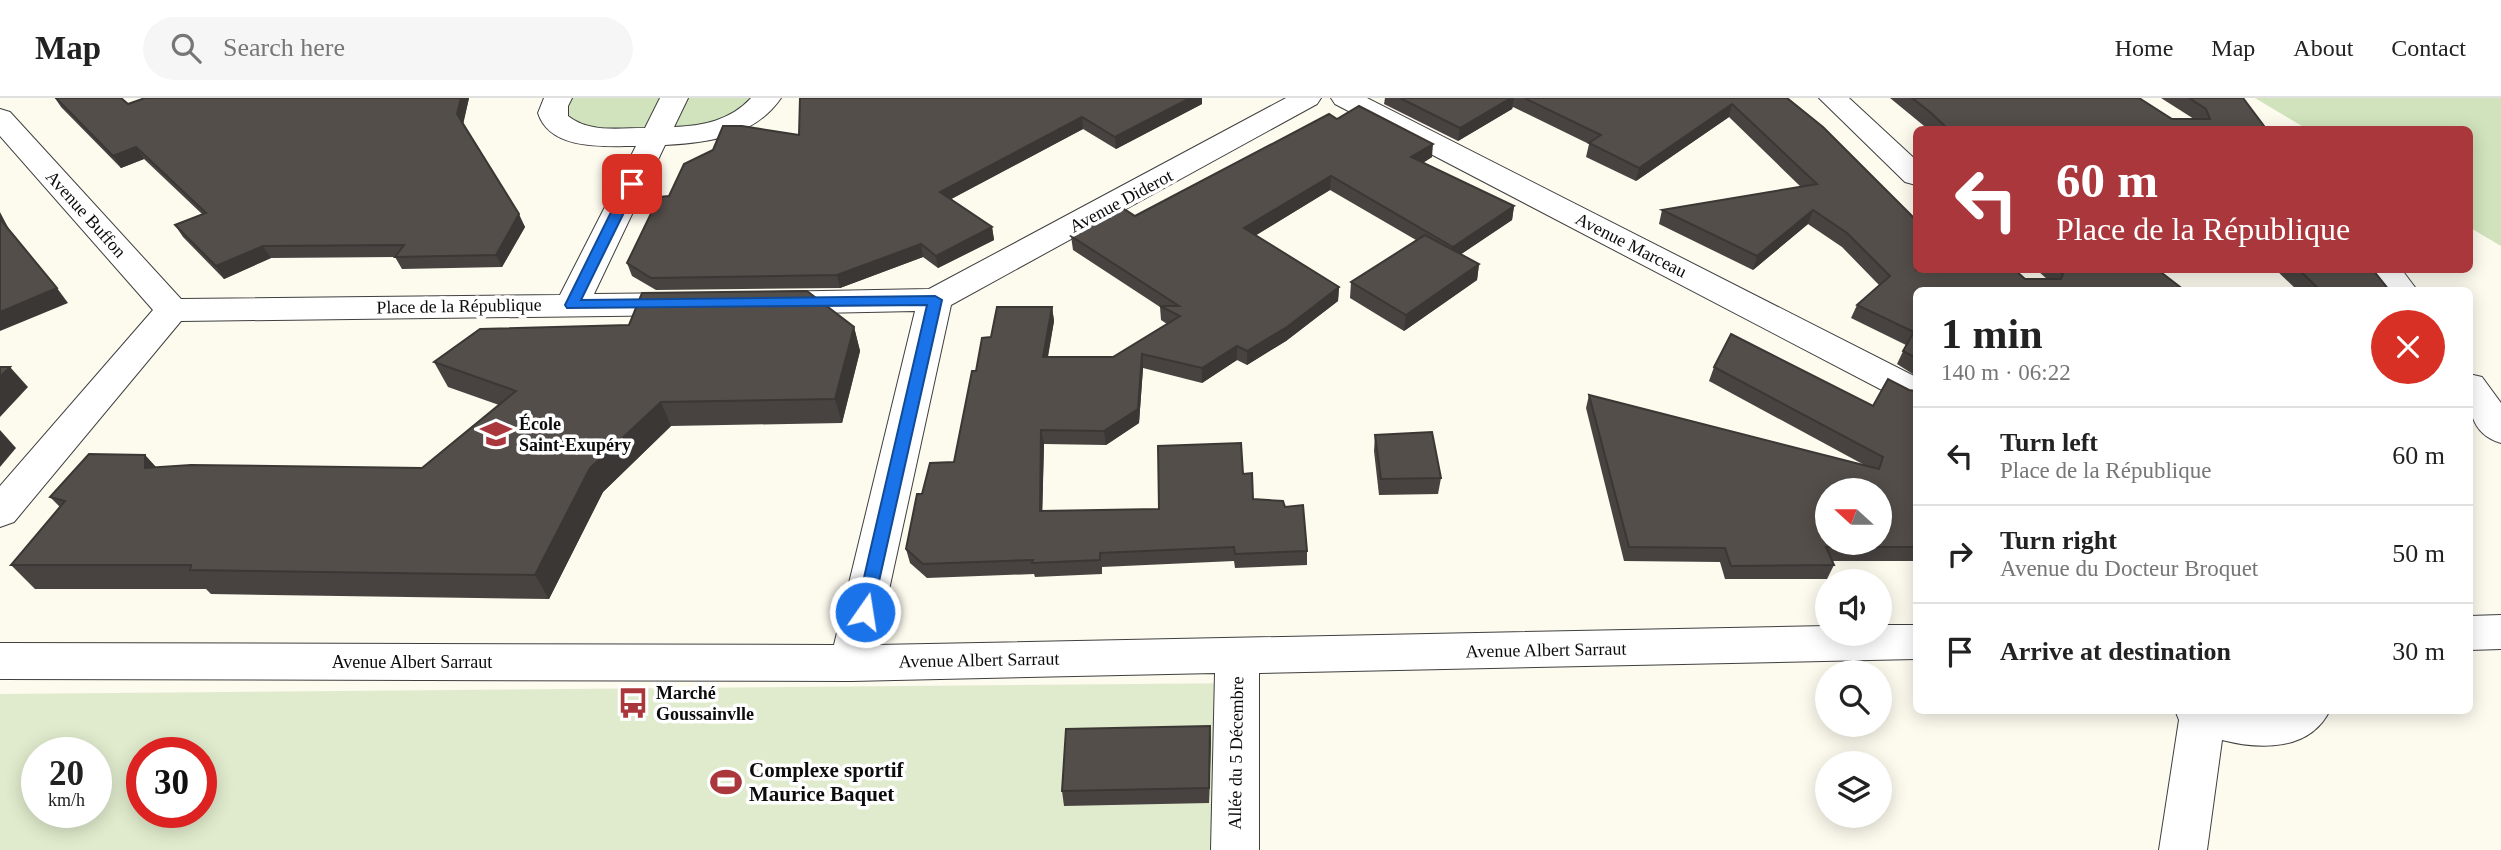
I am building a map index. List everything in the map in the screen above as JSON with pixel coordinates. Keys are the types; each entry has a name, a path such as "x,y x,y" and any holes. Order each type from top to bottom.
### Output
{"street":[{"path":"558,98 552,108 552,116 558,125 587,136 704,133 729,127 750,116 767,98"},
{"path":"572,305 674,98"},
{"name":"Avenue Diderot","path":"935,300 1307,98"},
{"name":"Avenue Marceau","path":"1345,98 1913,389"},
{"path":"1833,98 1913,173"},
{"name":"Avenue Buffon","path":"0,118 172,310"},
{"path":"851,663 935,300"},
{"name":"Place de la République","path":"172,310 935,300"},
{"path":"0,512 172,310"},
{"path":"2473,392 2501,430"},
{"path":"2473,633 2501,632"},
{"name":"Avenue Albert Sarraut","path":"0,661 851,663 1913,642"},
{"name":"Allée du 5 Décembre","path":"1235,850 1237,656"},
{"path":"2183,850 2200,714"},
{"path":"2206,714 2234,724 2263,728 2288,725 2303,714"}],"green space":[{"path":"558,98 767,98 729,127 587,136 552,108"},
{"path":"2255,98 2501,98 2501,246 2473,229 2473,126 2302,126"},
{"name":"Complexe sportif Maurice Baquet","path":"1252,683 1251,850 0,850 0,694"}],"building":[{"path":"56,98 121,98 128,104 145,98 461,98 457,114 519,214 496,255 395,257 404,245 263,246 216,266 175,225 206,213 136,147 113,156"},
{"path":"800,98 1190,98 1115,137 1082,117 940,192 992,227 936,256 921,244 837,275 651,278 627,263 659,197 669,196 684,164 713,150 723,126 742,126 799,135"},
{"path":"1400,98 1511,98 1460,128"},
{"path":"1524,98 1787,98 1823,127 1913,217 1913,273 2018,273 2025,279 2061,279 2062,273 2162,273 2180,287 1913,287 1913,332 1857,305 1890,276 1847,233 1813,210 1757,256 1662,210 1817,184 1732,104 1639,168 1589,143 1601,135"},
{"path":"1912,98 2139,98 2172,119 2210,119 2206,109 2189,98 2243,98 2264,126 1945,126"},
{"path":"1359,106 1433,144 1411,157 1514,206 1453,247 1331,176 1244,228 1339,287 1287,327 1247,351 1237,346 1202,368 1142,354 1138,409 1104,431 1041,430 1040,511 1159,509 1158,446 1241,443 1243,474 1252,473 1253,499 1283,501 1285,507 1303,505 1307,551 1235,554 1234,547 1100,553 1100,560 923,564 906,549 917,494 922,494 930,463 954,462 972,371 976,371 982,338 991,337 997,307 1052,307 1043,357 1113,357 1180,316 1160,306 1179,306 1071,236 1121,207 1135,216 1329,114 1337,119"},
{"path":"0,219 57,288 0,312"},
{"path":"1425,235 1479,264 1406,315 1351,282"},
{"path":"2302,273 2375,273 2387,287 2317,287"},
{"path":"807,291 854,327 835,399 661,402 590,468 535,575 190,570 191,565 11,565 65,501 50,497 89,454 145,455 145,468 191,465 422,468 516,391 434,362 480,329 629,325 642,293"},
{"path":"1731,334 1873,406 1888,379 1913,391 1913,547 1892,547 1892,478 1815,478 1815,555 1830,555 1834,565 1731,566 1725,548 1629,547 1589,395 1879,469 1883,457 1714,367"},
{"path":"1913,334 1913,356 1903,351"},
{"path":"0,367 10,367 0,377"},
{"path":"1432,432 1441,478 1381,479 1375,435"},
{"path":"1210,726 1209,788 1062,791 1066,729"}],"place":[{"name":"École Saint-Exupéry","path":"496,434"},
{"name":"Marché Goussainvlle","path":"633,703"},
{"name":"Complexe sportif Maurice Baquet","path":"726,782"}],"route":[{"path":"632,184 572,305 935,300 865,612"}]}
